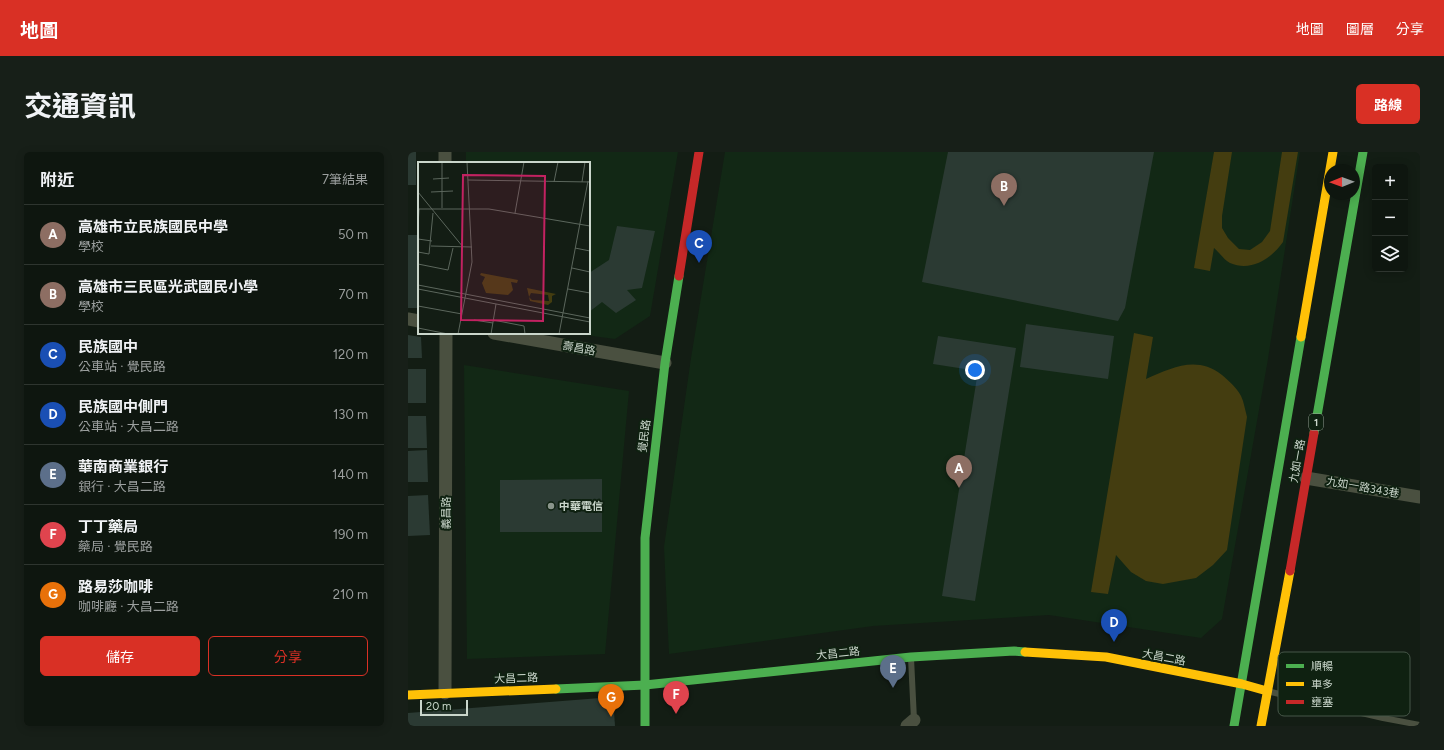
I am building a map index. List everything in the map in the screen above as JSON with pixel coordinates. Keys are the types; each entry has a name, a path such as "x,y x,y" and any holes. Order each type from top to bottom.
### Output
{"street":[{"name":"覺民路","path":"645,726 645,538 665,362 699,152"},
{"name":"九如一路","path":"1234,726 1333,152"},
{"name":"九如一路","path":"1261,726 1281,623 1362,152"},
{"path":"408,319 418,321"},
{"name":"義昌路","path":"446,334 446,693"},
{"name":"壽昌路","path":"500,334 665,362"},
{"name":"九如一路343巷","path":"1306,478 1420,495"},
{"name":"大昌二路","path":"408,695 645,685 912,657 1014,651 1106,657 1242,684 1267,691"}],"lane":[{"path":"912,657 912,724"},
{"path":"1267,691 1278,694"},
{"path":"1374,716 1420,725"},
{"path":"1382,726 1383,718"}],"shaded area":[{"path":"466,152 678,152 650,316 615,339 578,334 590,334 590,162 466,162"},
{"path":"725,152 1300,152 1268,359 1222,619 1201,638 1049,615 873,626 669,654 664,547 691,358"},
{"path":"1214,152 1232,152 1222,216 1222,228 1228,238 1239,249 1250,250 1262,242 1270,231 1282,152 1298,152 1283,242 1273,254 1253,265 1245,266 1230,263 1214,248 1210,271 1194,268"},
{"path":"1134,333 1153,337 1146,379 1184,365 1203,366 1222,375 1235,387 1242,398 1247,417 1227,550 1213,565 1196,578 1163,584 1146,581 1131,572 1116,555 1108,594 1091,592"},
{"path":"464,365 629,391 605,654 467,659"}],"building":[{"path":"408,152 416,152 416,185 408,185"},
{"path":"948,152 1154,152 1125,308 1118,321 922,282"},
{"path":"617,226 655,231 642,288 627,290 636,300 616,313 602,302 590,311 590,272 609,260"},
{"path":"408,235 418,235 418,308 408,308"},
{"path":"1026,324 1114,336 1108,379 1020,367"},
{"path":"408,335 421,337 422,358 408,358"},
{"path":"938,336 1016,348 975,601 942,596 978,371 933,364"},
{"path":"408,369 426,369 426,403 408,403"},
{"path":"408,416 426,416 427,448 408,448"},
{"path":"427,450 428,482 408,482 408,451"},
{"name":"中華電信","path":"602,479 602,532 500,532 500,480"},
{"path":"428,495 430,535 408,536 408,496"},
{"path":"613,697 615,726 408,726 408,713"}],"traffic: fast":[{"path":"1314,433 1363,152"},
{"path":"645,726 645,538 665,363 679,276"},
{"path":"1234,726 1301,337"},
{"path":"556,689 645,685 911,657 1014,651 1025,652"}],"traffic: slow":[{"path":"1301,337 1333,152"},
{"path":"1261,726 1290,571"},
{"path":"1025,652 1106,657 1242,684 1267,691"},
{"path":"408,695 556,689"}],"traffic: jam":[{"path":"679,276 699,152"},
{"path":"1290,571 1314,433"}],"place":[{"name":"高雄市三民區光武國民小學","path":"1004,206"},
{"name":"民族國中","path":"699,263"},
{"name":"高雄市立民族國民中學","path":"959,488"},
{"name":"中華電信","path":"551,506"},
{"name":"民族國中側門","path":"1114,642"},
{"name":"華南商業銀行","path":"893,688"},
{"name":"丁丁藥局","path":"676,714"},
{"name":"路易莎咖啡","path":"611,717"}]}
